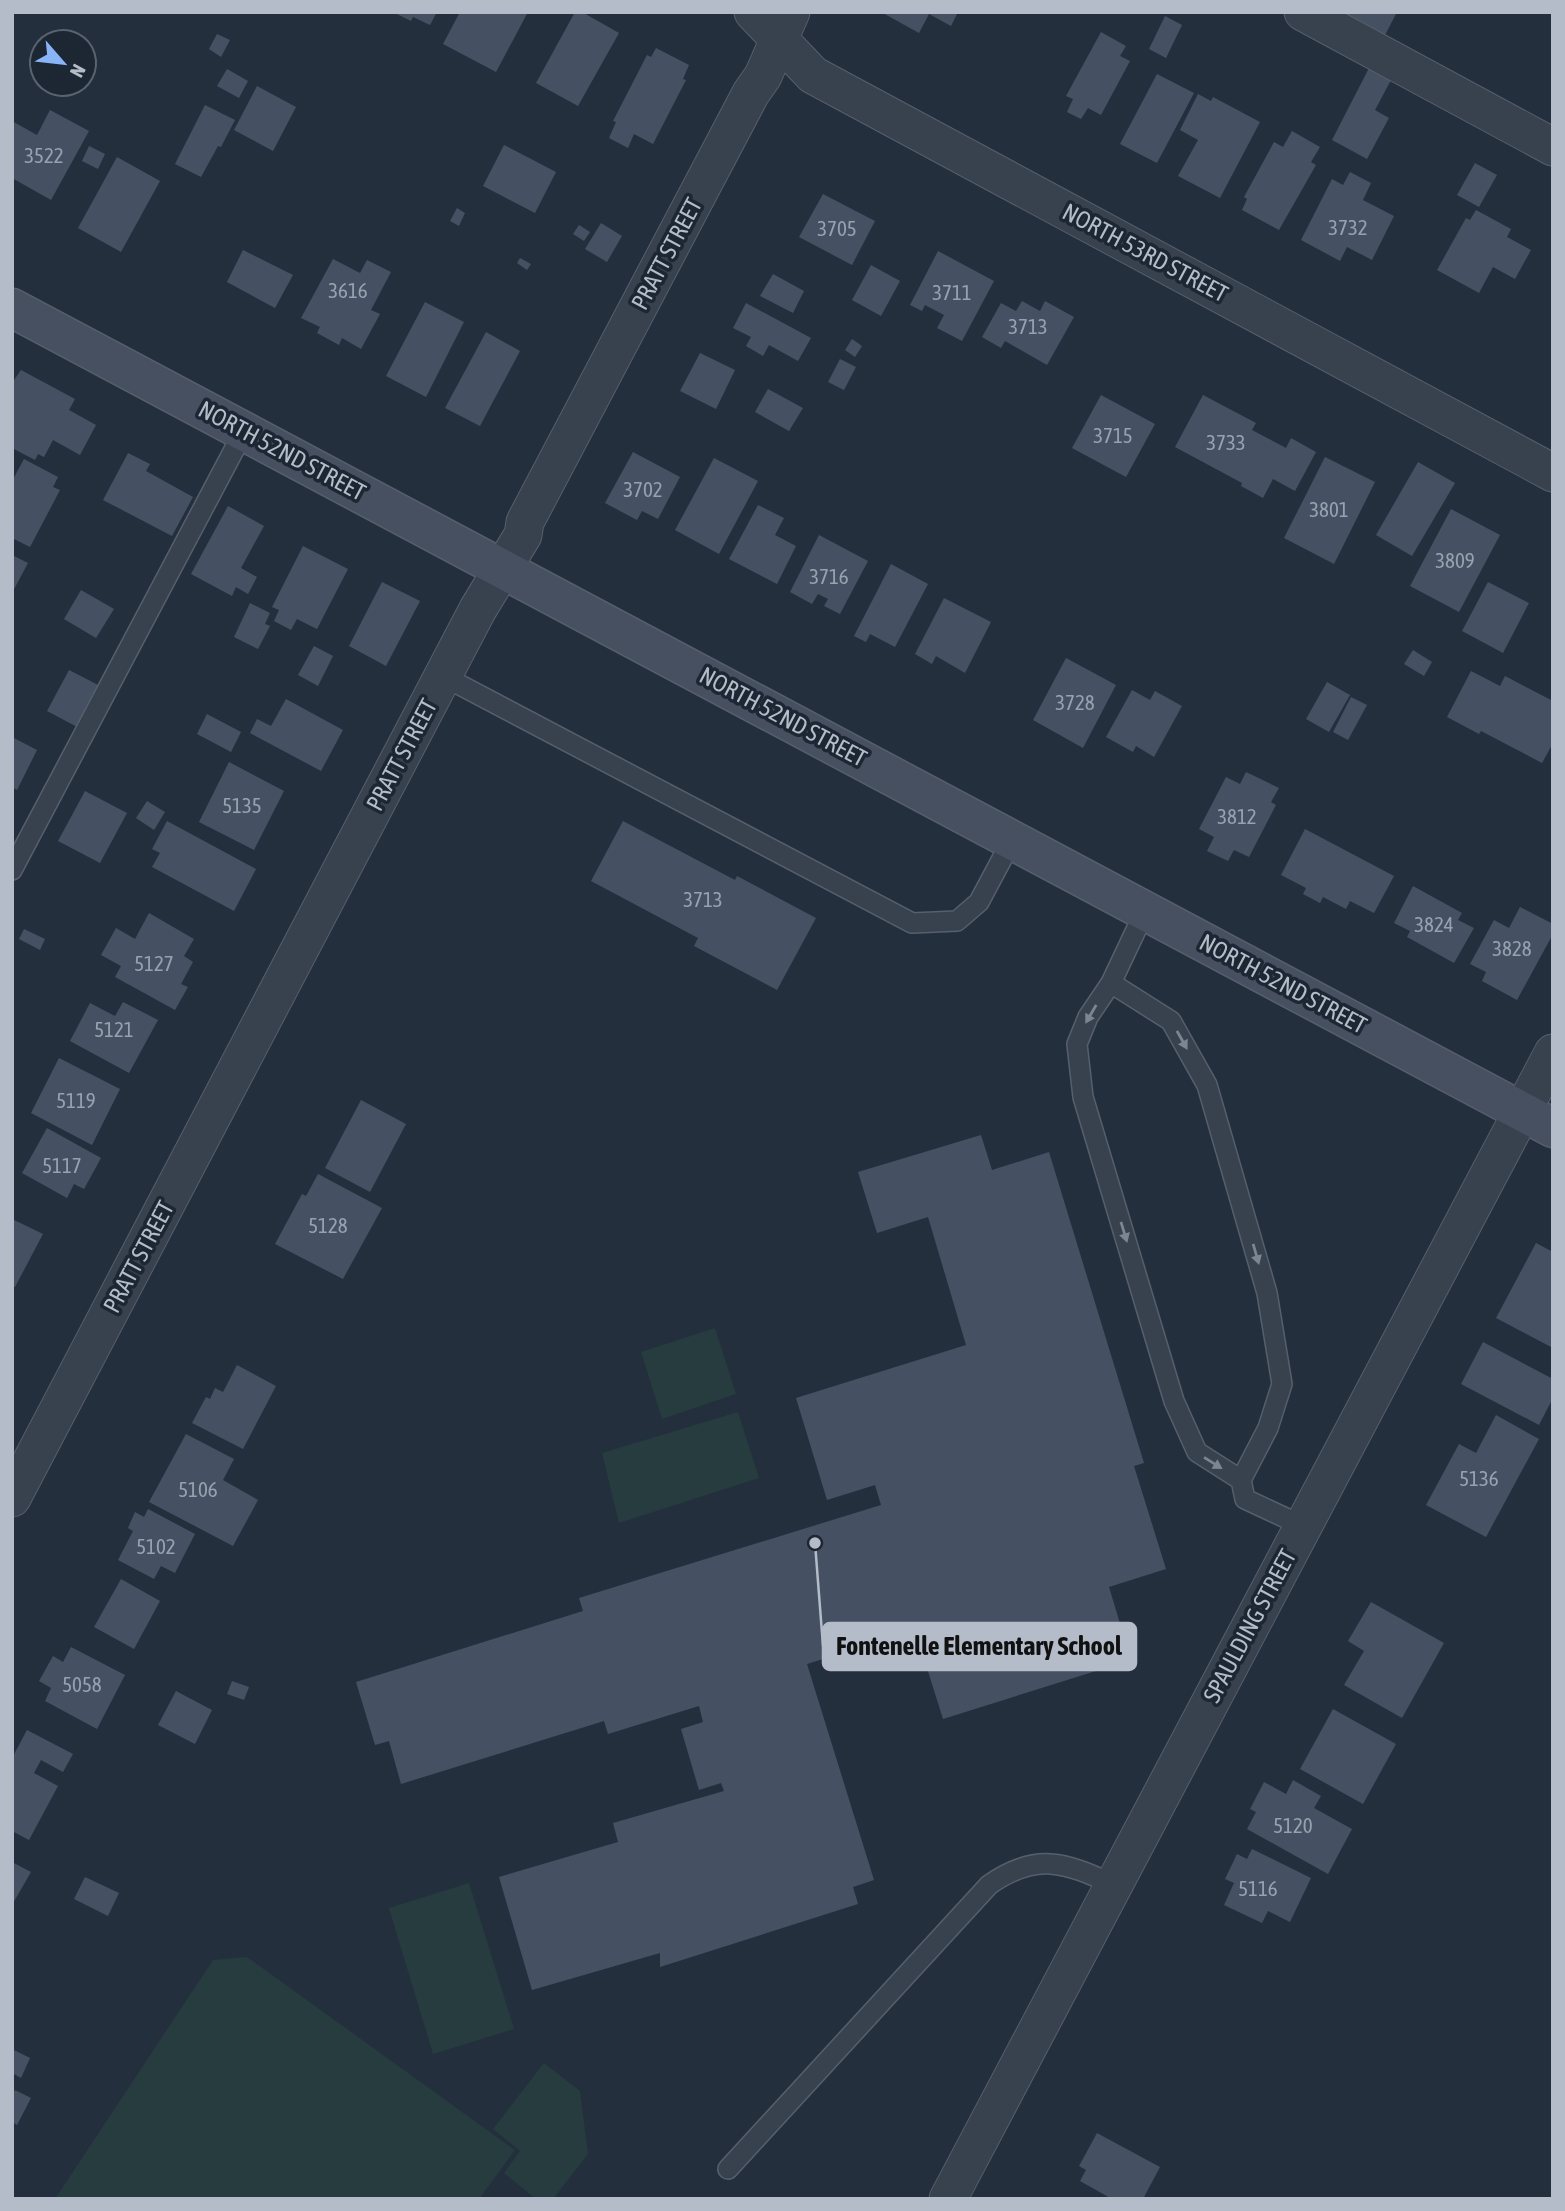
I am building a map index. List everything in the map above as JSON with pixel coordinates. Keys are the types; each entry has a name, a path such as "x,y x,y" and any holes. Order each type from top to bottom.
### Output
{"main road":[{"name":"NORTH 52ND STREET","path":"12,308 1537,1120"}],"street":[{"name":"NORTH 53RD STREET","path":"753,12 785,26 813,75 1553,473"},
{"path":"1303,12 1553,147"},
{"name":"PRATT STREET","path":"12,1498 478,609 523,535 525,522 751,93 763,76 785,26"},
{"name":"SPAULDING STREET","path":"948,2199 1303,1527 1537,1120 1553,1053"}],"lane":[{"path":"12,870 244,431"},
{"path":"443,676 912,923 957,920 979,902 1012,840"},
{"path":"1145,911 1111,983 1088,1017 1077,1044 1083,1097 1174,1401 1197,1452 1241,1480"},
{"path":"1111,983 1171,1021 1207,1085 1267,1293 1282,1384 1268,1428 1241,1480 1245,1499 1303,1527"},
{"path":"728,2169 989,1885 1009,1871 1038,1863 1063,1864 1114,1885"}],"green space":[{"path":"715,1328 736,1394 662,1419 641,1352"},
{"path":"738,1412 759,1478 619,1523 602,1453"},
{"path":"469,1883 514,2029 433,2054 389,1908"},
{"path":"247,1957 515,2150 479,2199 55,2199 213,1960"},
{"path":"544,2063 580,2091 588,2154 553,2199 536,2199 504,2173 520,2151 493,2129"}],"building":[{"path":"393,12 437,12 430,25 413,17 411,21"},
{"path":"460,12 528,12 496,72 443,44"},
{"path":"575,12 582,12 619,33 578,106 536,83"},
{"path":"881,12 958,12 951,26 929,14 919,33"},
{"path":"1341,12 1397,12 1382,41"},
{"path":"1165,16 1182,25 1166,58 1149,49"},
{"path":"1101,32 1126,46 1120,56 1130,61 1101,115 1088,108 1081,119 1067,112 1073,99 1066,96"},
{"path":"217,34 230,40 221,57 209,49"},
{"path":"656,48 689,65 683,79 686,80 653,144 634,134 628,148 609,138 616,122 613,121 647,55 651,57"},
{"path":"1369,68 1391,80 1375,110 1389,118 1367,159 1332,140"},
{"path":"227,69 248,81 239,98 217,86"},
{"path":"1157,74 1194,93 1157,163 1120,144"},
{"path":"257,86 296,107 273,151 234,130"},
{"path":"1198,94 1211,101 1213,97 1260,122 1220,198 1178,176 1198,140 1180,130"},
{"path":"205,105 235,120 201,177 175,164"},
{"path":"50,110 89,131 51,200 12,178 12,121 37,135"},
{"path":"1292,131 1320,147 1311,162 1316,165 1279,230 1242,210 1247,199 1244,197 1274,142 1283,147"},
{"path":"504,145 556,172 535,213 483,186"},
{"path":"89,146 105,154 98,169 82,161"},
{"path":"117,157 160,181 121,252 78,228"},
{"path":"1475,163 1497,175 1479,207 1457,195"},
{"path":"1350,172 1371,183 1363,200 1394,216 1372,260 1347,247 1340,261 1301,240 1332,179 1343,185"},
{"path":"823,194 875,221 852,265 799,237"},
{"path":"457,208 465,213 459,226 450,221"},
{"path":"1476,210 1511,229 1507,237 1531,250 1515,279 1493,267 1479,293 1437,270 1466,218 1470,220"},
{"path":"601,223 622,236 607,262 585,249"},
{"path":"579,225 590,232 584,241 573,234"},
{"path":"243,250 293,275 275,308 227,282"},
{"path":"938,251 994,281 962,341 937,328 944,315 925,305 922,311 910,305"},
{"path":"520,258 531,264 527,270 517,263"},
{"path":"333,259 360,273 367,260 391,272 371,310 380,314 361,349 342,338 339,345 317,333 320,327 301,318"},
{"path":"871,265 900,281 881,316 852,300"},
{"path":"773,274 804,291 793,313 760,296"},
{"path":"1022,301 1040,311 1045,301 1074,317 1047,365 1005,341 1001,348 982,337 1001,303 1016,311"},
{"path":"425,302 464,322 426,397 386,376"},
{"path":"746,303 811,338 798,361 769,345 763,356 746,346 751,337 733,328"},
{"path":"486,332 520,351 480,426 445,408"},
{"path":"852,339 862,346 855,357 845,350"},
{"path":"700,353 735,370 716,409 680,391"},
{"path":"840,359 856,367 844,390 828,382"},
{"path":"21,370 75,399 69,410 96,425 80,455 53,440 44,457 38,454 35,460 12,448 12,383"},
{"path":"768,389 803,408 789,431 755,412"},
{"path":"1101,395 1155,424 1126,477 1072,448"},
{"path":"1203,395 1256,423 1252,430 1286,448 1291,438 1316,452 1295,491 1273,479 1263,498 1241,486 1242,483 1175,447"},
{"path":"633,452 680,477 658,519 642,511 637,520 605,503"},
{"path":"128,453 150,464 146,471 193,497 172,536 103,500"},
{"path":"1325,457 1375,482 1334,564 1284,538"},
{"path":"714,458 758,481 719,554 675,530"},
{"path":"24,459 58,477 53,487 60,490 30,547 12,538 12,481"},
{"path":"1418,462 1455,483 1412,556 1376,535"},
{"path":"758,505 784,518 775,535 796,546 777,584 729,559"},
{"path":"228,506 264,526 241,568 257,577 248,594 236,587 232,596 191,574"},
{"path":"1451,509 1500,535 1459,612 1410,586"},
{"path":"819,535 868,561 840,614 824,606 828,599 818,594 812,604 790,592"},
{"path":"303,546 348,569 317,629 297,619 291,630 274,621 279,610 272,607"},
{"path":"12,555 28,563 12,593"},
{"path":"891,564 928,584 895,647 870,634 866,642 854,636"},
{"path":"382,582 420,601 386,666 349,646"},
{"path":"1488,582 1529,603 1503,653 1462,631"},
{"path":"81,590 114,609 96,638 64,619"},
{"path":"944,598 991,622 965,673 936,656 932,664 915,654"},
{"path":"250,603 270,613 265,624 270,626 258,649 234,637"},
{"path":"314,646 333,656 318,686 298,675"},
{"path":"1413,650 1432,662 1424,676 1404,664"},
{"path":"1066,658 1116,685 1083,748 1033,720"},
{"path":"69,670 104,688 81,729 47,711"},
{"path":"1471,671 1500,686 1505,676 1553,701 1553,743 1542,763 1481,731 1479,734 1447,717"},
{"path":"1327,682 1350,695 1329,732 1306,719"},
{"path":"1132,690 1150,700 1155,691 1182,706 1154,757 1136,746 1133,752 1106,737"},
{"path":"1351,697 1367,705 1348,740 1333,732"},
{"path":"286,699 343,730 321,771 250,733 257,719 271,726"},
{"path":"207,714 241,732 231,752 197,734"},
{"path":"12,737 37,750 17,790 12,787"},
{"path":"229,762 284,791 254,850 199,822"},
{"path":"1246,772 1279,788 1271,802 1276,805 1249,857 1234,850 1228,861 1207,851 1214,837 1199,829 1226,777 1240,784"},
{"path":"85,791 127,813 100,863 58,841"},
{"path":"147,801 165,812 154,830 136,818"},
{"path":"167,821 256,869 234,911 152,867 160,853 152,849"},
{"path":"623,821 735,880 737,876 816,918 777,990 694,946 698,938 591,881"},
{"path":"1305,829 1394,876 1374,913 1350,901 1346,909 1323,897 1320,903 1303,894 1306,888 1281,875"},
{"path":"1413,886 1462,913 1458,920 1474,928 1454,963 1407,937 1410,931 1394,923"},
{"path":"1520,907 1553,924 1553,934 1517,1000 1482,981 1486,972 1470,964 1494,920 1509,928"},
{"path":"149,913 194,939 184,956 193,962 181,984 188,987 175,1010 115,977 121,966 101,955 116,928 135,939"},
{"path":"24,929 45,939 40,950 19,939"},
{"path":"123,1002 158,1020 129,1073 70,1041 90,1003 115,1016"},
{"path":"59,1058 120,1089 92,1145 31,1113"},
{"path":"361,1100 406,1124 370,1192 325,1168"},
{"path":"47,1128 101,1158 84,1189 74,1184 67,1198 22,1173"},
{"path":"981,1135 992,1170 1049,1152 1144,1463 1134,1466 1166,1569 1109,1587 1131,1660 943,1719 915,1630 807,1664 874,1880 853,1887 858,1904 660,1967 660,1953 532,1990 499,1877 618,1842 613,1823 724,1791 721,1783 699,1790 681,1729 703,1722 699,1706 608,1734 604,1721 401,1784 389,1741 375,1745 356,1682 583,1611 579,1598 881,1505 875,1485 827,1500 796,1398 966,1345 928,1217 877,1233 858,1172"},
{"path":"318,1174 382,1208 343,1279 275,1244 302,1194 306,1196"},
{"path":"12,1219 43,1234 15,1287 12,1286"},
{"path":"1536,1243 1553,1252 1551,1347 1496,1318"},
{"path":"1483,1342 1553,1379 1553,1398 1539,1425 1461,1384"},
{"path":"237,1365 276,1386 243,1449 192,1423 206,1397 210,1399 215,1388 223,1392"},
{"path":"1496,1415 1539,1439 1486,1537 1426,1505 1459,1444 1476,1453"},
{"path":"186,1434 234,1459 223,1480 258,1500 233,1546 149,1502"},
{"path":"148,1509 195,1534 175,1573 161,1566 154,1579 118,1560 133,1531 128,1528 135,1512 144,1517"},
{"path":"121,1579 160,1601 134,1649 94,1627"},
{"path":"1371,1602 1444,1643 1402,1718 1344,1685 1364,1651 1348,1641"},
{"path":"71,1647 125,1675 97,1729 45,1701 51,1688 39,1681 53,1656 63,1662"},
{"path":"232,1681 249,1687 244,1700 227,1694"},
{"path":"176,1691 212,1710 195,1744 158,1725"},
{"path":"1333,1709 1396,1744 1363,1804 1300,1769"},
{"path":"27,1730 73,1754 63,1772 41,1760 34,1773 58,1786 29,1840 12,1831 12,1758"},
{"path":"1293,1780 1321,1796 1314,1808 1352,1829 1328,1874 1247,1829 1256,1812 1250,1809 1264,1782 1286,1794"},
{"path":"1252,1849 1311,1878 1290,1922 1268,1911 1262,1923 1224,1905 1234,1883 1225,1879 1237,1854 1247,1859"},
{"path":"12,1862 31,1872 12,1905"},
{"path":"85,1877 119,1893 108,1916 74,1899"},
{"path":"12,2049 30,2058 21,2078 12,2073"},
{"path":"15,2090 31,2098 17,2125 12,2122 12,2095"},
{"path":"1097,2133 1160,2167 1143,2199 1112,2199 1080,2181 1086,2170 1079,2166"}],"place":[{"name":"Fontenelle Elementary School","path":"815,1543"}]}
